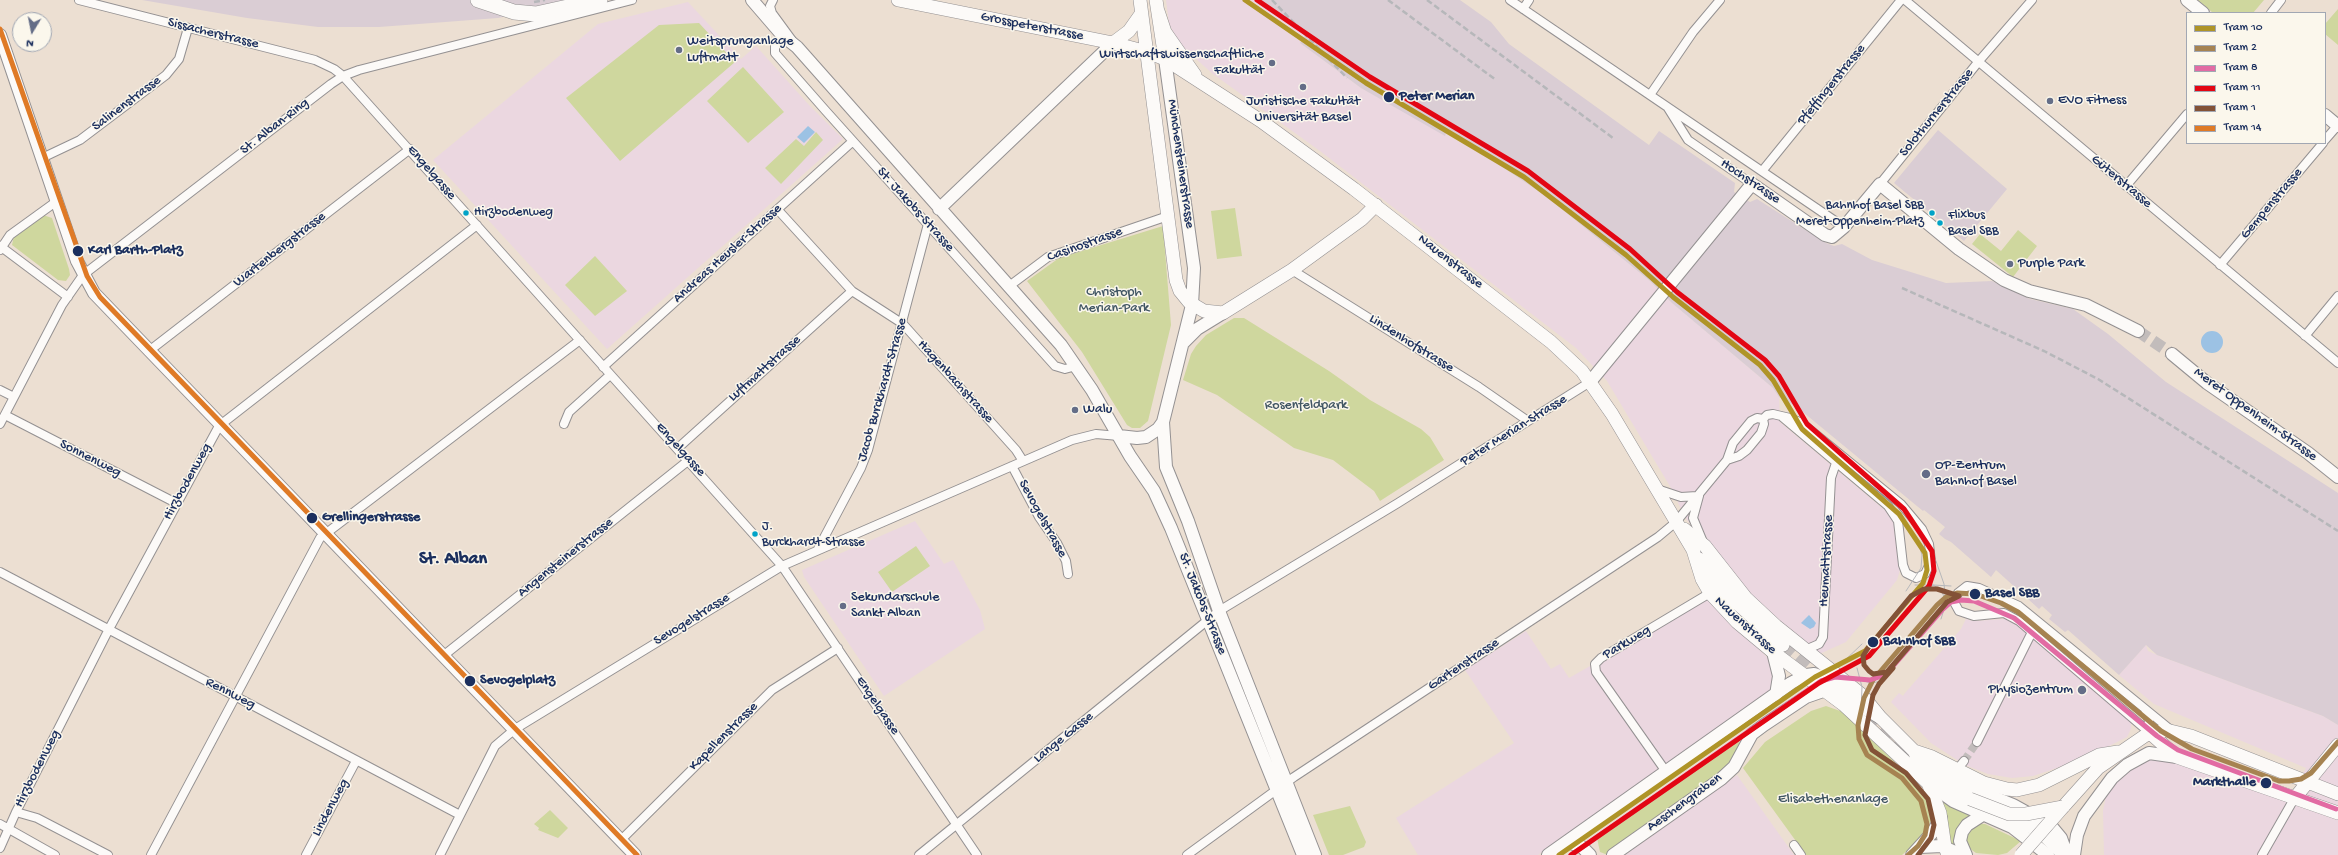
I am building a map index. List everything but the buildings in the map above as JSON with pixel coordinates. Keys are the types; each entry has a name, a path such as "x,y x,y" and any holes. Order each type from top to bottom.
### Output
{"highway":[{"path":"478,0 514,12 536,14 600,0"}],"main road":[{"name":"St. Jakobs-Strasse","path":"752,0 783,36 797,47 1061,346 1076,366 1154,491 1209,620 1314,855"},
{"name":"Grosspeterstrasse","path":"898,0 1113,43 1147,52 1165,59"},
{"name":"Münchensteinerstrasse","path":"1140,0 1177,284 1182,294 1192,305"},
{"path":"2187,0 2202,12"},
{"path":"1157,5 1165,32 1197,78"},
{"name":"Münchensteinerstrasse","path":"1157,5 1194,268 1192,305 1163,422"},
{"path":"939,209 1113,43 1129,31 1141,14"},
{"path":"0,35 83,275 94,293 635,855"},
{"name":"Nauenstrasse","path":"1165,59 1197,78 1261,121 1376,205 1551,342 1578,366 1612,414 1676,522 1746,598 1805,650"},
{"path":"2326,117 2338,126"},
{"name":"Peter Merian-Strasse","path":"1590,382 1659,295 1752,184"},
{"name":"Hochstrasse","path":"1752,184 1828,237 1834,236 1844,227"},
{"path":"1880,184 1959,248 2004,280 2029,291 2086,305 2138,331"},
{"name":"Solothurnerstrasse","path":"1844,227 1880,184"},
{"path":"1183,343 1197,329 1292,270 1362,219 1376,205"},
{"path":"1192,305 1210,312 1223,313"},
{"name":"Meret Oppenheim-Strasse","path":"2172,354 2207,383 2308,453 2338,477"},
{"name":"St. Jakobs-Strasse","path":"1163,422 1166,467 1188,521 1282,786 1303,855"},
{"path":"1119,436 1137,438 1146,437 1158,429 1163,422"},
{"path":"1699,548 1727,594 1778,649 1779,676 1776,695"},
{"name":"Nauenstrasse","path":"1699,548 1702,579 1710,593 1737,622 1778,649 1806,675"},
{"path":"1805,650 1862,695 1880,718 1914,750 1952,778 2013,805 2051,826 2061,838 2066,855"},
{"path":"1548,855 1806,675 1814,674 1825,678 1862,707 1880,718"},
{"path":"1806,675 1826,690 1928,783 1953,801 1984,814 2025,835 2048,855"},
{"name":"Aeschengraben","path":"1613,855 1721,779 1734,767 1752,734 1764,724 1806,697 1826,690"},
{"path":"1914,750 1960,766 1996,787 2007,789 2028,789 2093,764 2121,751 2144,736 2171,731 2190,735 2338,794"},
{"path":"2144,736 2177,757"},
{"path":"2144,736 2150,743 2163,747"},
{"path":"2294,799 2338,745"},
{"path":"1914,750 1919,760 1942,782 1973,799 2028,824 2050,840 2066,855"},
{"path":"2074,855 2077,835 2084,816 2112,778 2127,765 2150,753 2177,757 2338,814"},
{"path":"2021,855 2064,805 2093,764"},
{"path":"1928,783 1941,818 1947,851"},
{"path":"1973,799 2009,814 2032,813 2064,805"},
{"path":"1966,855 1960,841 1962,832 1967,825 1984,814"},
{"path":"1916,851 1941,818"},
{"path":"1568,842 1579,845 1590,855"},
{"path":"1916,851 1947,851 1962,855"}],"street":[{"name":"Sissacherstrasse","path":"79,0 315,60 334,68 343,76"},
{"name":"St. Alban-Ring","path":"0,424 68,296 83,275 343,76 487,36 632,0"},
{"name":"St. Jakobs-Strasse","path":"773,0 770,6 772,13 789,32 797,47"},
{"name":"Hochstrasse","path":"1510,0 1763,170 1844,227"},
{"path":"1523,9 1529,0"},
{"path":"1650,95 1694,32 1720,0"},
{"name":"Pfeffingerstrasse","path":"1763,170 1902,0"},
{"name":"Güterstrasse","path":"1905,0 2338,363"},
{"name":"Solothurnerstrasse","path":"1880,184 1978,62 2032,0"},
{"path":"2272,12 2281,0"},
{"name":"Salinenstrasse","path":"42,158 80,140 166,75 179,59 188,28"},
{"name":"St. Jakobs-Strasse","path":"783,36 775,45 775,53 853,141 1055,366 1065,369 1076,366"},
{"name":"Engelgasse","path":"343,76 580,340 610,376 689,460 782,566 977,855"},
{"name":"Hochstrasse","path":"1668,107 1688,140 1752,184"},
{"path":"2126,186 2186,115"},
{"path":"2326,139 2338,126"},
{"name":"Andreas Heusler-Strasse","path":"603,367 853,141"},
{"name":"Gempenstrasse","path":"2220,265 2322,144"},
{"name":"Wartenbergstrasse","path":"149,351 410,149"},
{"path":"57,202 10,236 1,248 68,296"},
{"name":"Hagenbachstrasse","path":"778,210 852,291 903,324 1016,450 1023,461"},
{"name":"Casinostrasse","path":"1008,287 1048,257 1168,216"},
{"name":"Jacob Burckhardt-Strasse","path":"818,549 861,468 868,450 903,324 928,224"},
{"name":"Hirzbodenweg","path":"0,848 16,812 109,629 176,503 220,425 477,225"},
{"name":"Lindenhofstrasse","path":"1292,270 1479,387 1528,421"},
{"name":"Luftmattstrasse","path":"678,448 852,291"},
{"path":"2305,336 2338,296"},
{"path":"151,855 316,542 580,340"},
{"path":"564,424 569,412 610,376"},
{"name":"Peter Merian-Strasse","path":"1209,620 1219,611 1398,504 1590,382"},
{"path":"0,390 14,397"},
{"name":"Sonnenweg","path":"5,415 176,503"},
{"path":"1763,419 1767,415 1781,416 1795,420 1814,431 1901,504 1924,532 1931,552 1930,566 1922,576 1913,578 1905,571 1900,529 1895,514 1781,416"},
{"name":"Gartenstrasse","path":"1187,855 1282,786 1658,537 1676,522 1727,460 1733,443 1751,421 1757,418 1763,419 1764,424 1761,433 1747,450 1739,456 1727,460"},
{"name":"Sevogelstrasse","path":"440,855 495,746 514,730 782,566 818,549 1080,437 1096,434 1119,436"},
{"name":"Angensteinerstrasse","path":"443,656 689,460"},
{"name":"Heumattstrasse","path":"1805,650 1819,644 1823,637 1831,478 1836,463"},
{"name":"Sevogelstrasse","path":"1012,466 1036,512 1057,543 1066,561 1068,574"},
{"path":"1656,488 1681,497 1699,494 1693,518 1699,548"},
{"name":"Rennweg","path":"0,572 460,815"},
{"path":"2144,709 2149,721 2144,736 2019,621 2004,613 1974,616 1965,614 1955,605 1957,593 1964,587 1975,587 2012,602 2144,709 2171,731"},
{"name":"Parkweg","path":"1667,773 1596,672 1595,664 1602,658 1710,593"},
{"name":"Lange Gasse","path":"919,855 1209,620"},
{"path":"1977,742 2032,632"},
{"name":"Kapellenstrasse","path":"621,840 772,690 838,648"},
{"name":"Lindenweg","path":"306,855 356,761"},
{"path":"2262,855 2294,799"},
{"path":"16,812 37,818 108,855"},
{"path":"0,824 55,855"},
{"path":"1794,845 1801,855"}],"shaded area":[{"path":"142,0 580,0 498,18 379,27 318,27 247,18"},
{"path":"1166,0 1260,0 1307,33 1300,43 1361,88 1489,158 1547,197 1650,281 1672,303 1773,388 1779,397 1780,422 1894,518 1901,567 1897,580 1846,642 1815,656 1771,618 1708,548 1685,517 1671,488 1607,381 1576,348 1320,151 1213,74 1187,51 1177,39 1169,24"},
{"path":"1260,0 1460,0 1491,22 1509,44 1649,145 1659,131 1735,183 1734,192 1750,202 1757,199 1826,243 1834,246 1842,244 1872,260 1946,283 1992,281 2030,299 2073,309 2108,334 2166,382 2338,493 2338,725 2323,716 2157,655 2146,645 2119,675 2068,630 2065,632 2049,619 2052,615 2042,606 2039,609 1996,570 1991,577 1951,542 1939,534 1945,527 1924,510 1923,511 1798,408 1779,397 1773,388 1672,303 1650,281 1547,197 1489,158 1446,133 1445,136 1361,88 1300,43 1307,33"},
{"path":"688,2 741,59 756,46 809,105 843,139 607,349 433,160 598,24"},
{"path":"1938,130 2007,189 1964,241 1894,183"},
{"path":"915,521 944,564 953,560 980,610 985,629 884,696 804,577 802,570"},
{"path":"1708,599 1768,658 1773,666 1773,686 1768,694 1538,855 1418,855 1396,818 1514,743 1465,670 1526,631 1551,669 1560,664 1569,678"},
{"path":"1966,619 1974,621 2005,619 2017,622 2131,720 2131,729 2127,737 2081,760 2033,776 2012,778 1988,774 1965,765 1931,743 1891,702 1899,693 1903,696 1961,629"},
{"path":"2146,645 2148,651 2157,655 2323,716 2338,725 2338,855 2104,855 2103,811 2108,787 2150,754 2288,800 2306,768 2154,704 2119,675"},
{"path":"1737,775 1794,855 1625,855"}],"green space":[{"path":"2198,0 2264,0 2254,12 2212,12"},
{"path":"2338,9 2338,45 2326,35 2326,23"},
{"path":"699,23 735,62 620,161 566,98 659,25"},
{"path":"743,67 784,112 748,143 707,101"},
{"path":"816,132 823,140 781,184 765,168 796,139 804,146"},
{"path":"1235,208 1242,256 1217,259 1211,211"},
{"name":"Karl Barth-Platz","path":"43,215 52,218 69,269 70,275 66,281 58,280 12,245 14,236"},
{"name":"Christoph Merian-Park","path":"1163,226 1171,325 1148,421 1140,428 1132,428 1127,425 1082,352 1027,281 1059,258"},
{"name":"Purple Park","path":"2018,230 2037,246 2013,277 1972,244 1980,234 2001,251"},
{"path":"595,256 627,291 595,316 565,285"},
{"name":"Rosenfeldpark","path":"1234,318 1244,318 1329,371 1370,400 1421,429 1430,437 1444,460 1380,501 1374,491 1333,460 1294,448 1217,395 1183,380 1191,354 1196,346 1206,335"},
{"path":"916,546 930,566 892,592 878,572"},
{"name":"Elisabethenanlage","path":"1826,706 1843,712 1918,785 1925,798 1933,820 1925,826 1922,838 1902,855 1806,855 1743,768 1765,742 1811,711"},
{"path":"1740,737 1739,747 1728,768 1608,855 1600,852 1597,838"},
{"path":"1939,796 1971,814 1962,821 1958,829 1958,848 1949,843"},
{"path":"1350,806 1366,842 1364,847 1343,855 1329,855 1313,815"},
{"path":"550,810 568,828 558,838 538,830 539,828 534,824"},
{"path":"1978,824 1985,824 2021,841 2007,853 1998,855 1976,853 1965,845 1966,833"}],"water":[{"path":"808,126 815,132 804,143 797,137"},
{"path":"2208,331 2216,331 2223,338 2223,346 2216,353 2208,353 2201,346 2201,338"},
{"path":"1809,615 1816,623 1814,627 1810,629 1801,623"}],"tunnel":[{"path":"2138,331 2172,354"},
{"path":"1783,645 1822,680"},
{"path":"1866,717 1918,762"},
{"path":"1964,761 1977,742"}],"tram line":[{"name":"10","path":"1245,0 1366,83 1524,177 1626,255 1673,297 1760,365 1773,380 1802,429 1899,514 1925,553 1927,570 1923,583 1865,651 1815,677 1559,855"},
{"name":"11","path":"1257,0 1370,77 1528,171 1630,249 1677,292 1765,360 1779,376 1807,424 1904,509 1932,551 1934,571 1929,586 1869,656 1819,683 1571,855"},
{"name":"14","path":"0,29 87,276 100,297 637,855"},
{"path":"1906,591 1921,568 1922,555 1918,541"},
{"path":"1926,545 1936,561 1944,584 1946,603 1941,619"},
{"path":"1915,585 1933,585 1940,589 1945,598"},
{"path":"1913,596 1921,589 1933,585 1951,586"},
{"name":"1","path":"1924,589 1937,589 1959,596 1947,602 1887,672 1873,674 1864,665 1863,656 1911,596 1924,589"},
{"name":"2","path":"1908,855 1918,846 1925,835 1927,824 1921,801 1902,778 1867,755 1859,739 1858,725 1864,698 1873,680 1937,605 1946,597 1957,593 1975,594 2001,603 2018,612 2161,731 2192,749 2279,781 2289,781 2301,779 2311,773 2338,742"},
{"name":"8","path":"1571,855 1821,681 1835,677 1870,680 1885,675 1942,610 1951,602 1961,600 1974,601 2014,618 2157,736 2178,750 2336,809"},
{"path":"1841,664 1862,644"},
{"path":"1857,668 1862,687 1861,712"},
{"name":"1","path":"1893,668 1879,684 1873,695 1865,735 1872,750 1906,773 1928,799 1934,825 1931,838 1918,855"},
{"path":"1821,679 1843,675 1871,683 1882,681"}],"railway":[{"path":"534,2 545,0"},
{"path":"1272,0 1347,78"},
{"path":"1388,0 1496,80"},
{"path":"1427,0 1613,138"},
{"path":"1902,288 2044,351 2098,379 2338,531"}],"place":[{"name":"Weitsprunganlage Luftmatt","path":"679,50"},
{"name":"Wirtschaftswissenschaftliche Fakultät","path":"1272,63"},
{"name":"Juristische Fakultät Universität Basel","path":"1303,87"},
{"name":"Peter Merian","path":"1389,97"},
{"name":"EVO Fitness","path":"2050,101"},
{"name":"Hirzbodenweg","path":"466,213"},
{"name":"Bahnhof Basel SBB Meret-Oppenheim-Platz","path":"1932,213"},
{"name":"Flixbus Basel SBB","path":"1940,223"},
{"name":"Karl Barth-Platz","path":"78,251"},
{"name":"Purple Park","path":"2010,264"},
{"name":"Walu","path":"1075,410"},
{"name":"OP-Zentrum Bahnhof Basel","path":"1926,474"},
{"name":"Grellingerstrasse","path":"312,518"},
{"name":"J. Burckhardt-Strasse","path":"755,534"},
{"name":"Basel SBB","path":"1975,594"},
{"name":"Sekundarschule Sankt Alban","path":"843,606"},
{"name":"Bahnhof SBB","path":"1873,642"},
{"name":"Sevogelplatz","path":"470,681"},
{"name":"Physiozentrum","path":"2082,690"},
{"name":"Markthalle","path":"2266,783"}],"district":[{"name":"St. Alban","path":"453,560"}]}
